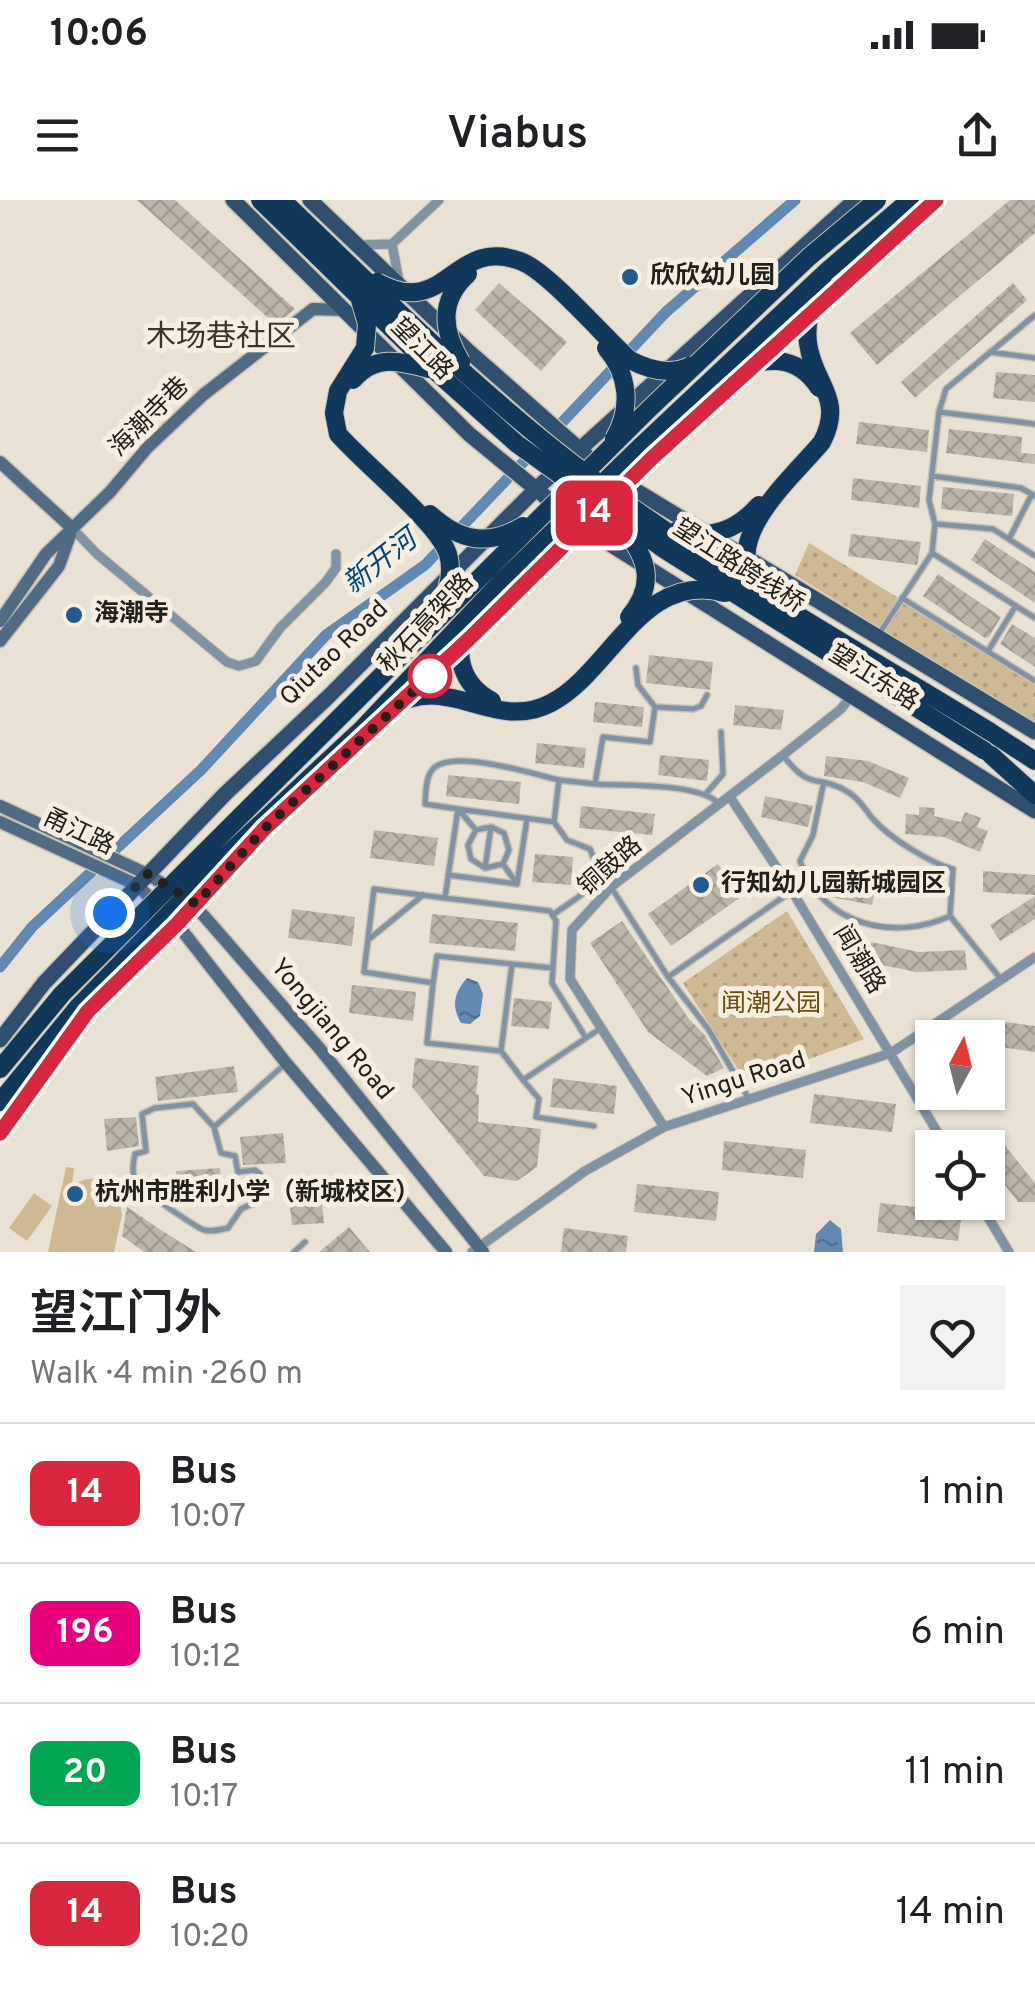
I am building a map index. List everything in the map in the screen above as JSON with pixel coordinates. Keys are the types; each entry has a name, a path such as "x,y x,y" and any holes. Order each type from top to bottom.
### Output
{"highway":[{"name":"望江路跨线桥","path":"260,200 352,303 516,444 739,598 988,753"},
{"name":"望江路跨线桥","path":"282,200 472,379 590,477 658,526 1035,762"},
{"name":"秋石高架路","path":"0,1069 62,994 606,451 809,257 877,200"},
{"name":"秋石高架路","path":"0,1102 78,1007 214,866 362,728 484,599 827,271 910,200"},
{"path":"352,266 390,290 420,292 439,286 470,260 498,256 516,259 531,266 630,360 646,368 683,370 703,358"},
{"path":"472,379 449,341 445,318 452,290 468,274 488,265 521,270 609,351 622,372 626,400 618,433 606,451"},
{"path":"794,612 755,583 748,572 745,551 756,522 830,427 829,395 811,357 808,333 814,300 827,271"},
{"path":"352,303 367,324 365,348 338,391 334,413 338,434 432,528 448,554 449,585 424,632"},
{"path":"434,370 402,362 380,361 366,366 348,389 343,416 347,429 435,519 461,536 494,538 541,516"},
{"path":"658,526 702,536 731,529 750,514 820,432 824,411 820,391 802,369 790,363 749,362 714,379"},
{"path":"484,599 465,629 460,646 463,674 480,694 500,704 522,705 548,696 629,617 644,596 648,578 643,556 608,510"},
{"path":"362,728 396,704 426,695 458,697 502,712 538,709 568,691 660,602 675,594 704,589 739,598"},
{"path":"988,753 1035,782"},
{"path":"988,753 1035,795"}],"main road":[{"name":"望江路","path":"233,200 314,278 352,303 469,434 581,526"},
{"name":"望江路","path":"310,200 466,349 624,485"},
{"name":"Qiutao Road","path":"0,1040 44,983 142,880 225,794 327,698 573,444 855,200"},
{"path":"0,1132 88,1011 177,924 265,828 470,638 624,485 936,200"},
{"path":"314,278 313,309 352,303"},
{"name":"海潮寺巷","path":"0,621 46,554 182,413 313,309"},
{"path":"0,462 72,528"},
{"name":"望江东路","path":"624,485 1035,732"},
{"name":"望江东路","path":"581,526 1035,812"},
{"name":"海潮寺巷","path":"0,641 60,566 72,528"},
{"name":"甬江路","path":"0,806 122,862"},
{"name":"甬江路","path":"0,822 111,873 142,880"},
{"name":"Yongjiang Road","path":"122,862 142,880 286,1063 446,1252"},
{"name":"Yongjiang Road","path":"142,880 196,904 320,1050 478,1250"}],"street":[{"path":"359,245 392,244 439,200"},
{"path":"392,244 394,269 400,283"},
{"path":"72,528 97,554 227,662 239,666 256,661 280,628 325,583 336,568 336,554"},
{"name":"铜鼓路","path":"664,1127 570,978 572,930 611,887 783,755 852,695"},
{"name":"闻潮路","path":"730,797 936,1130"},
{"name":"Yingu Road","path":"478,1250 585,1172 664,1127 891,1053 1035,957"},
{"path":"989,1220 1008,1252"}],"lane":[{"path":"877,636 932,553 935,524 929,500 939,412 946,389 1035,316"},
{"path":"990,352 1035,358"},
{"path":"939,412 1035,424"},
{"path":"932,476 1021,488 1034,495 1009,539"},
{"path":"935,524 993,529 1035,556"},
{"path":"932,553 1032,617 1035,607"},
{"path":"901,598 1035,681"},
{"path":"988,651 1016,606"},
{"path":"636,668 638,685 655,706 693,709 701,706 707,694"},
{"path":"596,784 602,736 650,742 655,706"},
{"path":"705,795 723,774 721,732"},
{"path":"783,755 798,776 843,789 904,844 953,869 950,916 1002,981"},
{"path":"554,822 425,804 429,775 436,766 450,762 489,764 559,780 711,796 720,805"},
{"path":"553,915 592,886 597,876 590,849 567,840 554,822 559,780"},
{"path":"824,785 813,835 800,861 821,899 852,920 880,928 926,927 950,916"},
{"path":"458,809 476,830"},
{"path":"445,898 458,809"},
{"path":"517,884 526,818"},
{"path":"485,868 490,827"},
{"path":"490,827 504,834 509,844 503,864 485,868 477,865 468,852 476,830 490,827"},
{"path":"503,864 517,884"},
{"path":"668,977 789,887 803,870"},
{"path":"448,875 517,884"},
{"path":"611,887 668,977 709,1030 750,1099"},
{"path":"432,983 364,972 374,889 550,911 556,921 552,984 586,1038"},
{"path":"368,940 424,896"},
{"path":"553,968 437,956 427,1043 500,1051 539,1099 536,1117 594,1126"},
{"path":"500,1051 512,964"},
{"path":"523,1080 601,1028"},
{"path":"214,1127 286,1063"},
{"path":"193,1104 214,1127 220,1152 235,1156 238,1172 255,1170 260,1174 266,1190 259,1202 240,1209 228,1228 210,1232 191,1225 138,1185 132,1168 135,1154 146,1151 142,1114 155,1108 193,1104"},
{"path":"294,1252 305,1242"}],"green space":[{"path":"809,543 1035,682 1035,724 795,575"},
{"name":"闻潮公园","path":"787,911 864,1039 746,1082 683,983"},
{"path":"66,1167 74,1168 72,1185 96,1180 118,1192 122,1215 114,1252 48,1252"},
{"path":"34,1193 52,1206 27,1241 9,1228"}],"water":[{"path":"467,978 478,982 483,994 480,1016 470,1024 461,1023 455,1005"},
{"path":"830,1220 841,1229 843,1252 814,1252 816,1234"}],"building":[{"path":"137,200 175,200 295,309 276,325"},
{"path":"1010,200 1035,200 1035,233 877,365 850,333"},
{"path":"499,283 567,342 541,371 475,310"},
{"path":"1013,283 1027,300 915,398 901,382"},
{"path":"996,372 1035,375 1035,402 993,398"},
{"path":"859,422 929,430 927,452 856,444"},
{"path":"949,429 1022,437 1021,453 1035,454 1035,464 946,453"},
{"path":"853,478 921,486 919,508 851,500"},
{"path":"943,487 1014,494 1012,516 941,509"},
{"path":"851,534 921,542 917,565 848,556"},
{"path":"985,539 1035,572 1035,603 971,560"},
{"path":"938,574 1001,617 989,637 923,596"},
{"path":"1012,624 1035,638 1035,667 1000,644"},
{"path":"649,655 713,662 710,690 646,683"},
{"path":"595,702 644,707 642,727 593,722"},
{"path":"735,705 784,710 781,730 733,725"},
{"path":"537,743 586,748 584,768 535,763"},
{"path":"660,755 709,760 707,781 658,775"},
{"path":"826,756 868,761 909,778 900,798 863,782 824,776"},
{"path":"448,775 521,782 519,804 446,796"},
{"path":"765,796 813,806 808,827 761,817"},
{"path":"581,806 655,814 652,835 579,828"},
{"path":"919,807 935,808 934,816 961,822 965,812 981,818 977,827 988,831 980,852 944,837 905,834 906,814 919,815"},
{"path":"374,830 438,838 434,866 370,858"},
{"path":"535,854 573,857 571,885 532,882"},
{"path":"718,864 741,897 671,946 648,914"},
{"path":"852,871 865,874 863,882 876,885 872,905 831,897 835,875 851,878"},
{"path":"983,871 1035,875 1035,895 983,892"},
{"path":"1035,896 1035,919 1000,941 990,925"},
{"path":"292,909 355,917 352,946 288,938"},
{"path":"432,914 518,923 515,951 429,943"},
{"path":"622,921 724,1068 707,1076 648,1032 590,943"},
{"path":"871,942 919,952 965,950 967,970 916,972 867,962"},
{"path":"352,985 416,992 413,1021 349,1013"},
{"path":"514,998 552,1002 549,1029 511,1026"},
{"path":"1005,1022 1035,1026 1035,1052 1005,1048"},
{"path":"415,1058 479,1066 478,1122 541,1129 537,1167 517,1181 484,1176 412,1087"},
{"path":"234,1066 238,1092 158,1101 155,1077"},
{"path":"553,1078 617,1086 614,1114 550,1107"},
{"path":"814,1094 896,1104 892,1132 810,1123"},
{"path":"136,1117 139,1146 107,1151 104,1119"},
{"path":"283,1133 286,1163 243,1165 240,1137"},
{"path":"724,1141 806,1150 803,1178 722,1170"},
{"path":"1005,1146 1035,1183 1035,1202 1018,1202 1005,1185"},
{"path":"220,1168 222,1201 179,1204 176,1171"},
{"path":"637,1184 719,1192 716,1221 634,1212"},
{"path":"321,1193 324,1223 292,1225 289,1196"},
{"path":"880,1203 915,1207 915,1220 961,1220 958,1241 877,1232"},
{"path":"127,1207 196,1252 144,1252 122,1236"},
{"path":"349,1227 370,1252 319,1252"},
{"path":"564,1228 628,1236 626,1252 561,1252"}],"waterway":[{"name":"新开河","path":"553,432 666,312 795,200"},
{"name":"新开河","path":"0,967 32,927 201,770 326,635 425,565 533,452"}],"bus line":[{"name":"14","path":"0,1133 88,1011 177,924 265,828 470,638 652,458 936,200"}],"place":[{"name":"欣欣幼儿园","path":"630,277"},
{"name":"海潮寺","path":"74,615"},
{"name":"行知幼儿园新城园区","path":"701,885"},
{"name":"杭州市胜利小学（新城校区）","path":"75,1194"}],"district":[{"name":"木场巷社区","path":"221,338"}],"route":[{"path":"110,913 148,874 196,904 265,828 430,676"}]}
